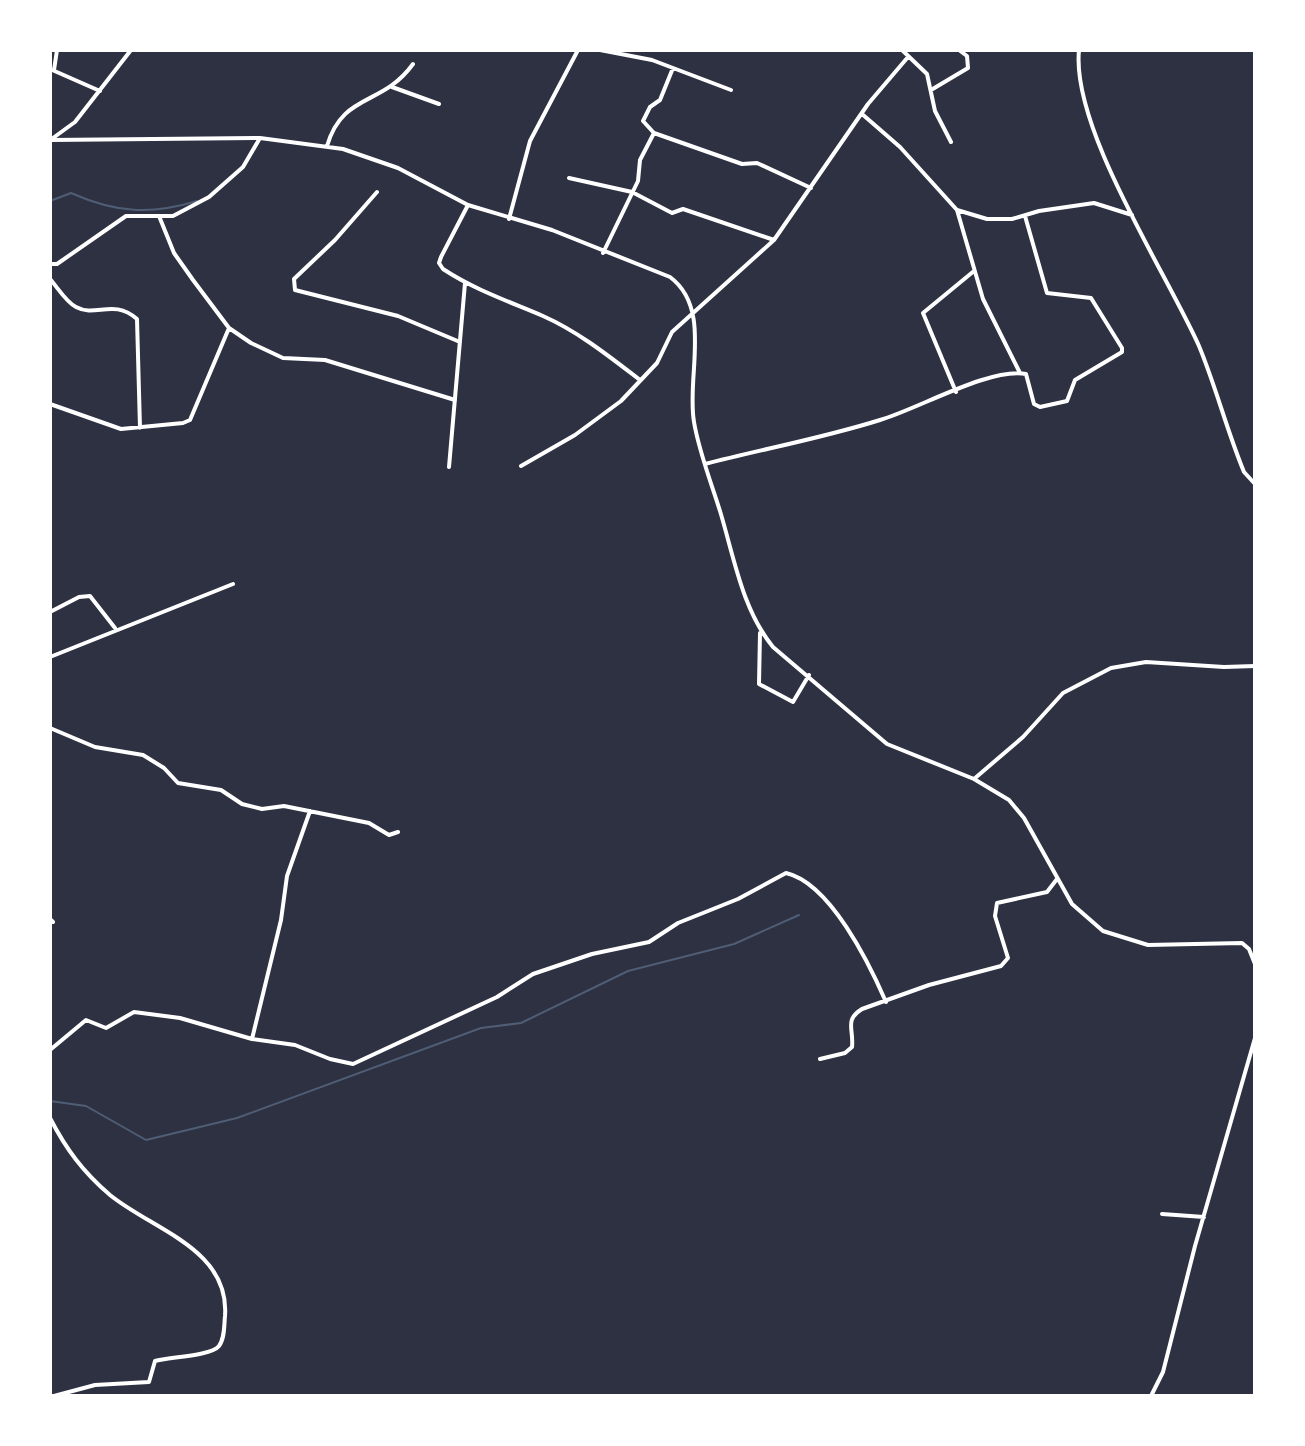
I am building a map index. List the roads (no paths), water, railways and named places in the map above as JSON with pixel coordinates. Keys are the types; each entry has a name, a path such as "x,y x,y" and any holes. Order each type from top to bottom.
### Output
{"street":[{"path":"57,50 52,69 100,91"},
{"path":"50,140 75,122 131,50"},
{"path":"509,219 530,141 578,50"},
{"path":"600,50 652,60 731,90"},
{"path":"902,50 927,74 935,111 951,142"},
{"path":"931,90 968,68 967,56 959,50"},
{"path":"1079,50 1079,79 1103,151 1198,344 1244,472 1255,484"},
{"path":"521,466 575,435 621,401 665,351 672,332 774,240 862,114 908,57"},
{"path":"327,146 336,120 343,112 392,87 413,64"},
{"path":"673,68 660,100 650,107 643,121 654,133 742,164 757,163 811,188"},
{"path":"392,87 439,104"},
{"path":"862,114 900,147 957,210 983,299 1020,373"},
{"path":"603,253 638,181 640,160 654,133"},
{"path":"50,140 260,138 327,146 398,168 468,205 552,230 603,253 670,277 684,290 693,313 691,404 705,464 747,604 773,647 887,744 974,779 1009,800 1024,818 1057,879 1081,915 1103,931 1148,945 1242,943 1249,949 1255,964"},
{"path":"50,264 57,264 126,216 173,216 209,197 243,167 260,138"},
{"path":"569,178 632,192 672,213 683,209 774,240"},
{"path":"377,192 335,240 294,279 295,290 398,316 460,342"},
{"path":"957,210 987,219 1025,216 1094,203 1132,215"},
{"path":"468,205 439,263 465,283 545,317 596,346 640,380"},
{"path":"159,216 174,253 229,328 283,358 325,360 455,400"},
{"path":"705,464 880,420 956,392 979,379 1026,374 1034,404 1040,407 1067,401 1075,380 1122,352 1122,348 1091,298 1047,293 1025,216"},
{"path":"956,392 923,313 974,271"},
{"path":"50,279 73,306 81,310 117,307 137,319 140,428"},
{"path":"449,467 465,283"},
{"path":"50,404 121,429 190,420 229,328"},
{"path":"50,657 233,584"},
{"path":"50,612 79,597 90,596 115,629"},
{"path":"760,630 759,684 793,702 809,675"},
{"path":"974,779 1023,737 1063,693 1111,668 1177,661 1224,667 1255,666"},
{"path":"50,728 95,747 143,755 164,768 178,783 221,790 242,804 262,809 284,806 369,823 389,835 398,832"},
{"path":"252,1039 281,920 287,876 310,811"},
{"path":"50,1050 86,1020 106,1028 134,1012 180,1018 252,1039 295,1045 330,1059 353,1064 497,997 533,974 592,954 649,942 678,923 738,899 786,873 823,893 866,961 886,1002"},
{"path":"820,1059 845,1053 852,1047 849,1023 852,1015 929,985 1001,966 1008,958 995,916 997,903 1047,892 1057,879"},
{"path":"1151,1396 1163,1372 1244,1067 1255,1038"},
{"path":"50,1118 70,1155 112,1196 208,1260 221,1281 225,1309 223,1336 219,1346 209,1353 155,1361 149,1382 95,1385 54,1396"},
{"path":"1162,1214 1204,1217"}],"waterway":[{"path":"50,201 71,193 103,205 134,210 197,201"},
{"path":"50,1101 86,1106 146,1140 237,1118 481,1028 521,1023 628,971 734,944 799,915"}]}
